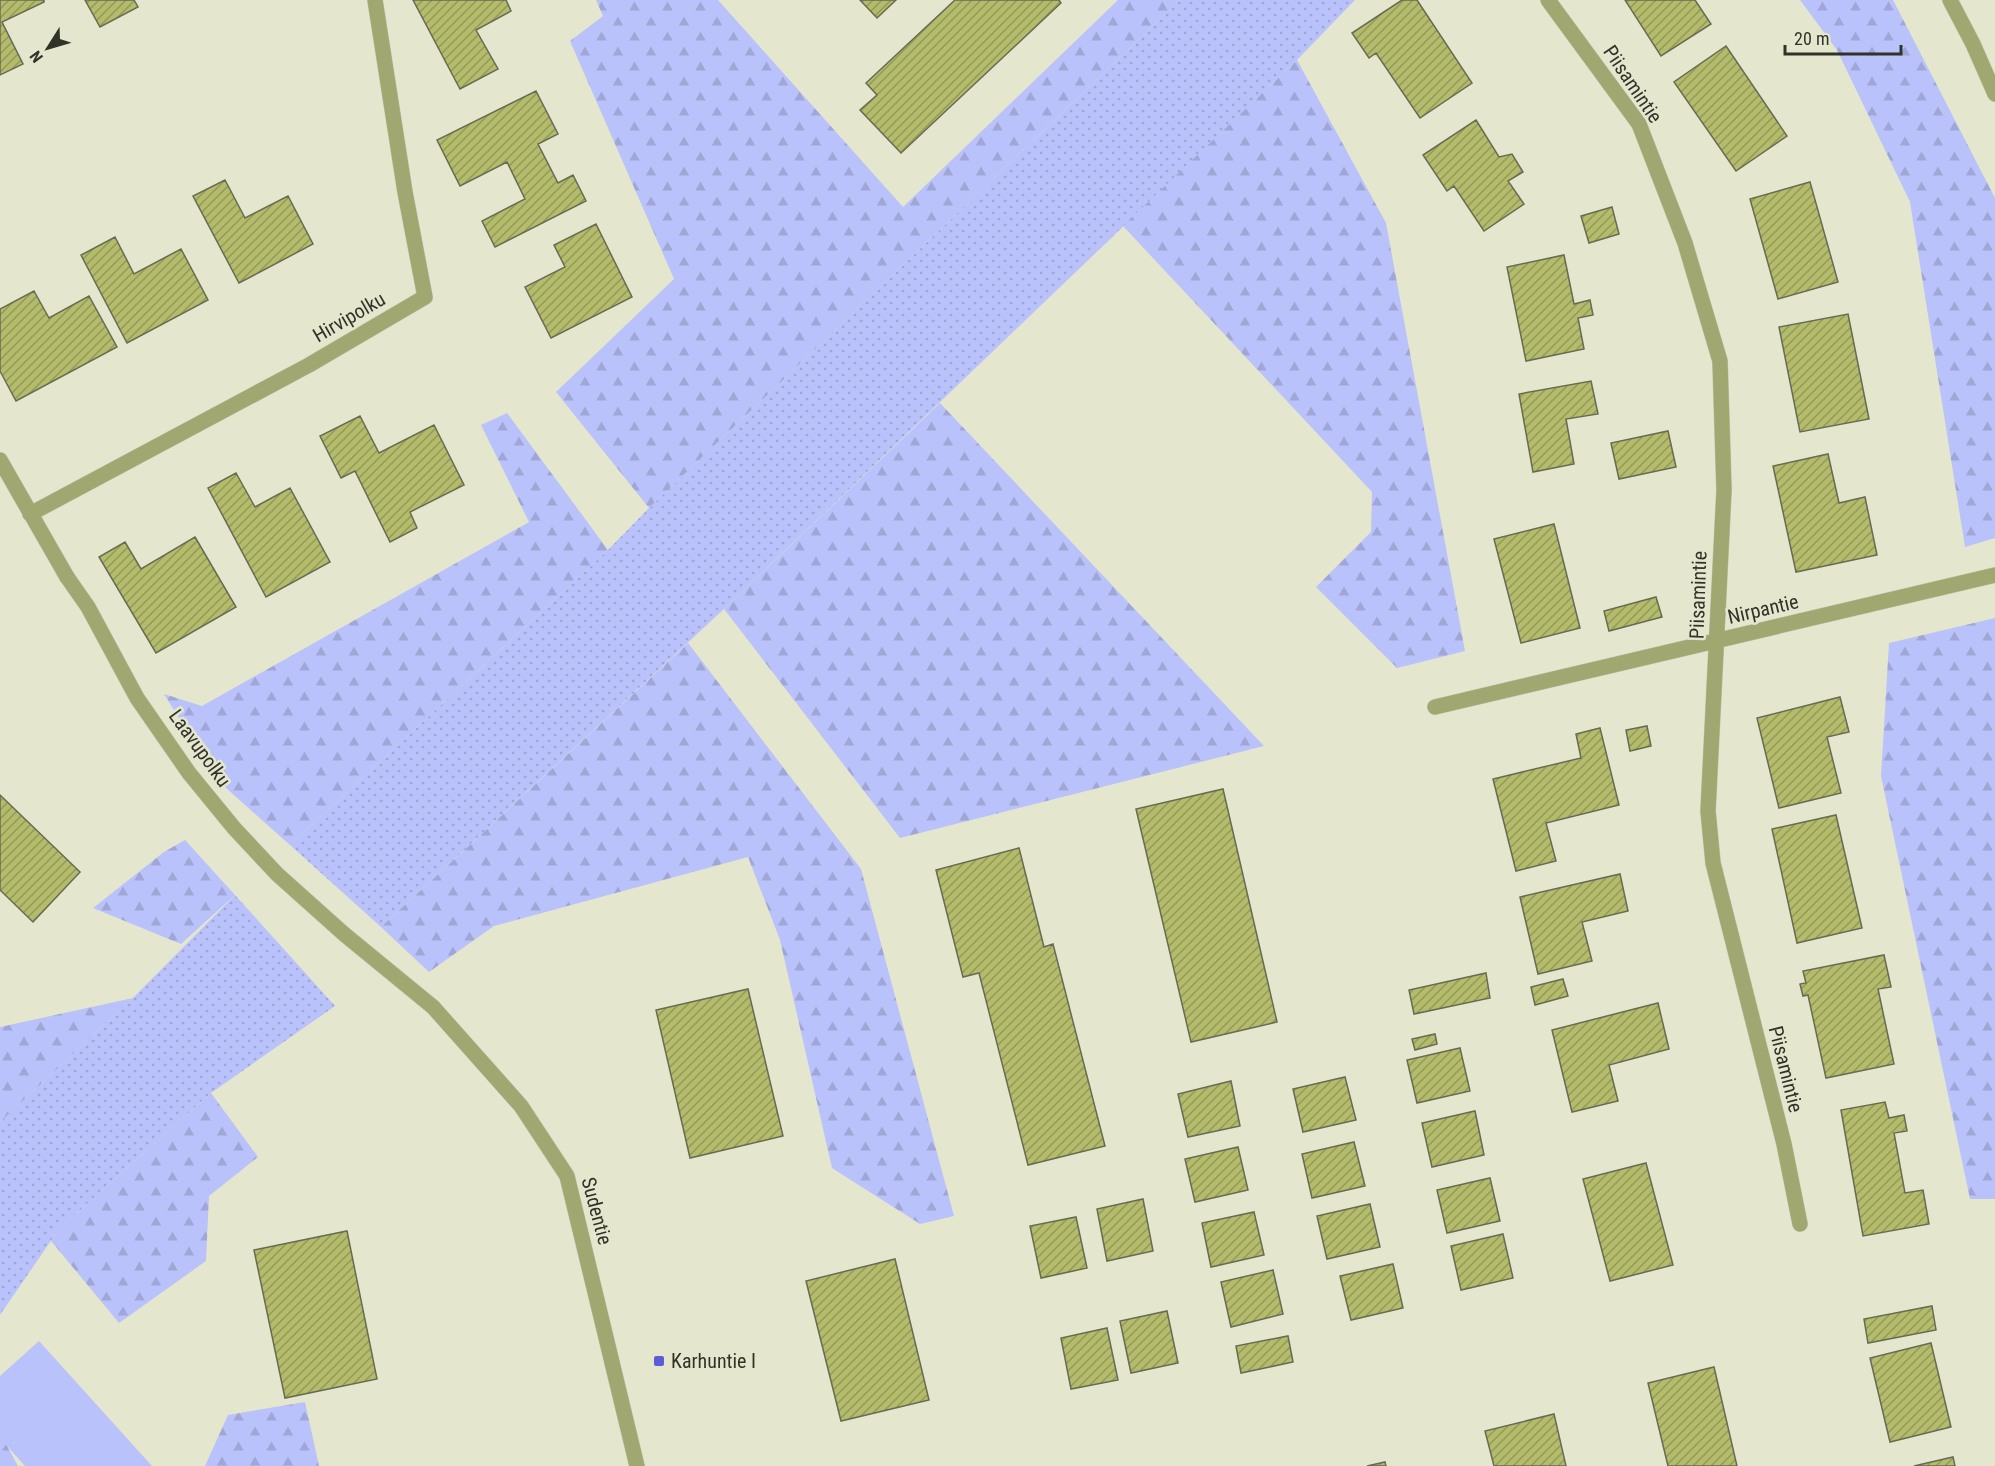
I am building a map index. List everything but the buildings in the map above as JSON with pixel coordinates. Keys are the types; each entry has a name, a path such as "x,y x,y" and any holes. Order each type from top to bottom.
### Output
{"street":[{"name":"Hirvipolku","path":"30,514 309,365 425,297 405,192 375,0"},
{"name":"Piisamintie","path":"1548,0 1639,124 1684,243 1720,360 1724,490 1708,811 1713,863 1784,1144 1800,1224"},
{"path":"1950,0 1995,94"},
{"name":"Laavupolku","path":"0,460 67,577 88,607 137,698 189,773 234,828 278,874 344,934 433,1007"},
{"name":"Nirpantie","path":"1435,707 1995,575"},
{"name":"Sudentie","path":"433,1007 521,1106 567,1176 637,1466"}],"green space":[{"path":"596,0 718,0 903,207 1118,0 1180,0 649,508 556,392 674,279 570,41 603,16"},
{"path":"1180,0 1355,0 1297,60 724,609 381,927 290,845 608,550 649,508"},
{"path":"1800,0 1893,0 1995,198 1995,538 1965,547 1910,202 1837,50"},
{"path":"1297,60 1386,223 1465,651 1397,668 1316,587 1371,532 1372,492 1123,226"},
{"path":"940,403 1264,746 900,838 724,609"},
{"path":"507,413 608,550 290,845 217,780 164,694 202,706 529,522 481,425"},
{"path":"1995,618 1995,1199 1970,1199 1881,776 1889,643"},
{"path":"688,643 861,869 954,1216 920,1224 832,1168 780,940 748,857 494,926 429,972 381,927"},
{"path":"185,840 235,895 181,944 93,908 164,852"},
{"path":"235,895 335,1006 211,1093 59,1229 0,1315 0,1122 133,998"},
{"path":"133,998 0,1122 0,1027"},
{"path":"211,1093 258,1157 209,1196 206,1261 119,1323 51,1241 59,1229"},
{"path":"39,1341 152,1466 25,1466 0,1438 0,1376"},
{"path":"305,1402 319,1466 205,1466 228,1415"},
{"path":"0,1433 18,1466 0,1466"}],"place":[{"name":"Karhuntie I","path":"659,1361"}]}
